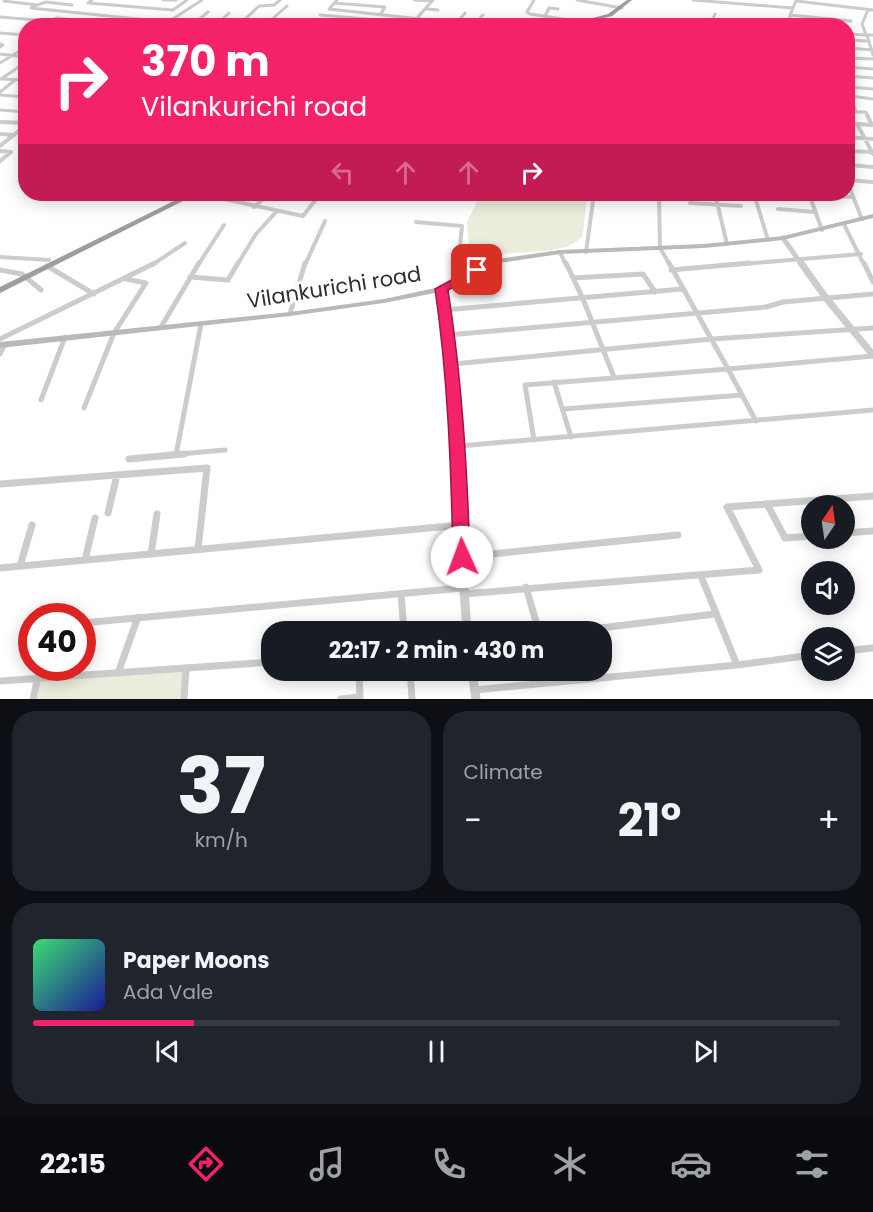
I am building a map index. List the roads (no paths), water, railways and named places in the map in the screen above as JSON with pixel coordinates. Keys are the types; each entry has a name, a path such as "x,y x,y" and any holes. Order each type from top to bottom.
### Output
{"highway":[{"path":"598,18 610,15 632,0"},
{"path":"606,18 614,16 632,0"},
{"path":"0,287 171,201"},
{"path":"48,263 178,201"}],"main road":[{"name":"Vilankurichi road","path":"2,343 201,324 384,301 442,289 457,279 497,261 560,252 704,246 768,240 822,230 873,216"}],"street":[{"path":"92,0 88,3 173,10 187,0"},
{"path":"113,5 120,0"},
{"path":"163,0 176,0"},
{"path":"173,18 202,0"},
{"path":"246,18 259,6 274,5 280,0"},
{"path":"414,0 433,1"},
{"path":"534,0 527,12 557,18"},
{"path":"577,0 622,8"},
{"path":"693,0 793,8"},
{"path":"790,18 797,0 871,10 862,24 873,55"},
{"path":"848,7 851,0"},
{"path":"4,1 37,5"},
{"path":"329,9 417,18 433,1"},
{"path":"72,5 46,2 31,8 137,18"},
{"path":"317,18 335,2 385,7 380,15"},
{"path":"273,18 287,6"},
{"path":"545,16 549,8 558,9"},
{"path":"427,9 438,10"},
{"path":"201,18 208,12"},
{"path":"224,18 229,13"},
{"path":"461,18 465,13"},
{"path":"713,18 715,14"},
{"path":"109,18 114,15"},
{"path":"320,15 346,18"},
{"path":"480,18 483,15"},
{"path":"790,15 820,18"},
{"path":"0,16 20,18"},
{"path":"0,33 18,34"},
{"path":"855,34 873,35"},
{"path":"855,40 868,41"},
{"path":"855,48 872,49"},
{"path":"0,63 18,52"},
{"path":"0,54 18,56"},
{"path":"855,58 873,59"},
{"path":"1,79 18,67"},
{"path":"855,68 873,69"},
{"path":"855,77 873,78"},
{"path":"1,79 18,80"},
{"path":"0,95 15,80"},
{"path":"855,88 873,89"},
{"path":"0,95 18,96"},
{"path":"855,97 873,99"},
{"path":"0,110 18,111"},
{"path":"856,112 873,113"},
{"path":"856,124 872,125 866,112"},
{"path":"0,122 18,123"},
{"path":"856,124 873,153"},
{"path":"0,146 18,132"},
{"path":"0,134 15,135"},
{"path":"855,137 873,139"},
{"path":"0,151 11,152 0,161"},
{"path":"855,152 873,153"},
{"path":"855,166 873,167"},
{"path":"855,182 873,182"},
{"path":"230,201 303,216 315,201"},
{"path":"254,207 261,201"},
{"path":"586,252 593,201"},
{"path":"659,201 660,248 756,421"},
{"path":"717,201 727,244"},
{"path":"756,201 768,240"},
{"path":"811,201 822,230"},
{"path":"855,201 862,219"},
{"path":"690,203 741,206"},
{"path":"778,209 815,212"},
{"path":"190,277 228,280 256,234 277,211"},
{"path":"290,314 307,258 325,221"},
{"path":"416,222 462,226 457,279"},
{"path":"844,224 873,282"},
{"path":"161,327 224,225"},
{"path":"783,238 826,298 873,355"},
{"path":"0,354 2,343 167,257 185,243"},
{"path":"560,252 583,299 614,377"},
{"path":"671,270 861,254"},
{"path":"0,257 48,263 94,294"},
{"path":"0,270 23,276 41,290"},
{"path":"573,278 643,273 655,292"},
{"path":"84,408 114,333 146,282 126,279"},
{"path":"442,289 453,364 459,446 466,621"},
{"path":"444,310 682,289"},
{"path":"448,335 698,314 766,307 783,302 873,294"},
{"path":"176,455 201,324"},
{"path":"453,364 712,339 873,328"},
{"path":"41,400 65,336"},
{"path":"534,440 525,385 873,355"},
{"path":"554,382 571,437"},
{"path":"563,409 742,395"},
{"path":"459,446 873,410"},
{"path":"129,459 225,450"},
{"path":"0,484 207,468 198,549"},
{"path":"108,513 117,475"},
{"path":"96,622 401,594 701,576 759,570 727,507 873,496"},
{"path":"767,504 785,538 801,537"},
{"path":"151,554 157,513"},
{"path":"85,560 95,518"},
{"path":"20,566 32,525"},
{"path":"0,568 461,525"},
{"path":"855,532 873,531"},
{"path":"462,557 678,535"},
{"path":"701,576 737,665"},
{"path":"526,587 535,621"},
{"path":"401,594 403,621"},
{"path":"612,627 715,614"},
{"path":"118,673 138,617"},
{"path":"855,650 873,648"},
{"path":"475,695 548,683 801,657"},
{"path":"96,674 261,663"},
{"path":"184,699 186,669"},
{"path":"0,681 18,679"},
{"path":"33,699 37,681"},
{"path":"341,699 360,698 359,681"},
{"path":"411,681 412,699"}]}
